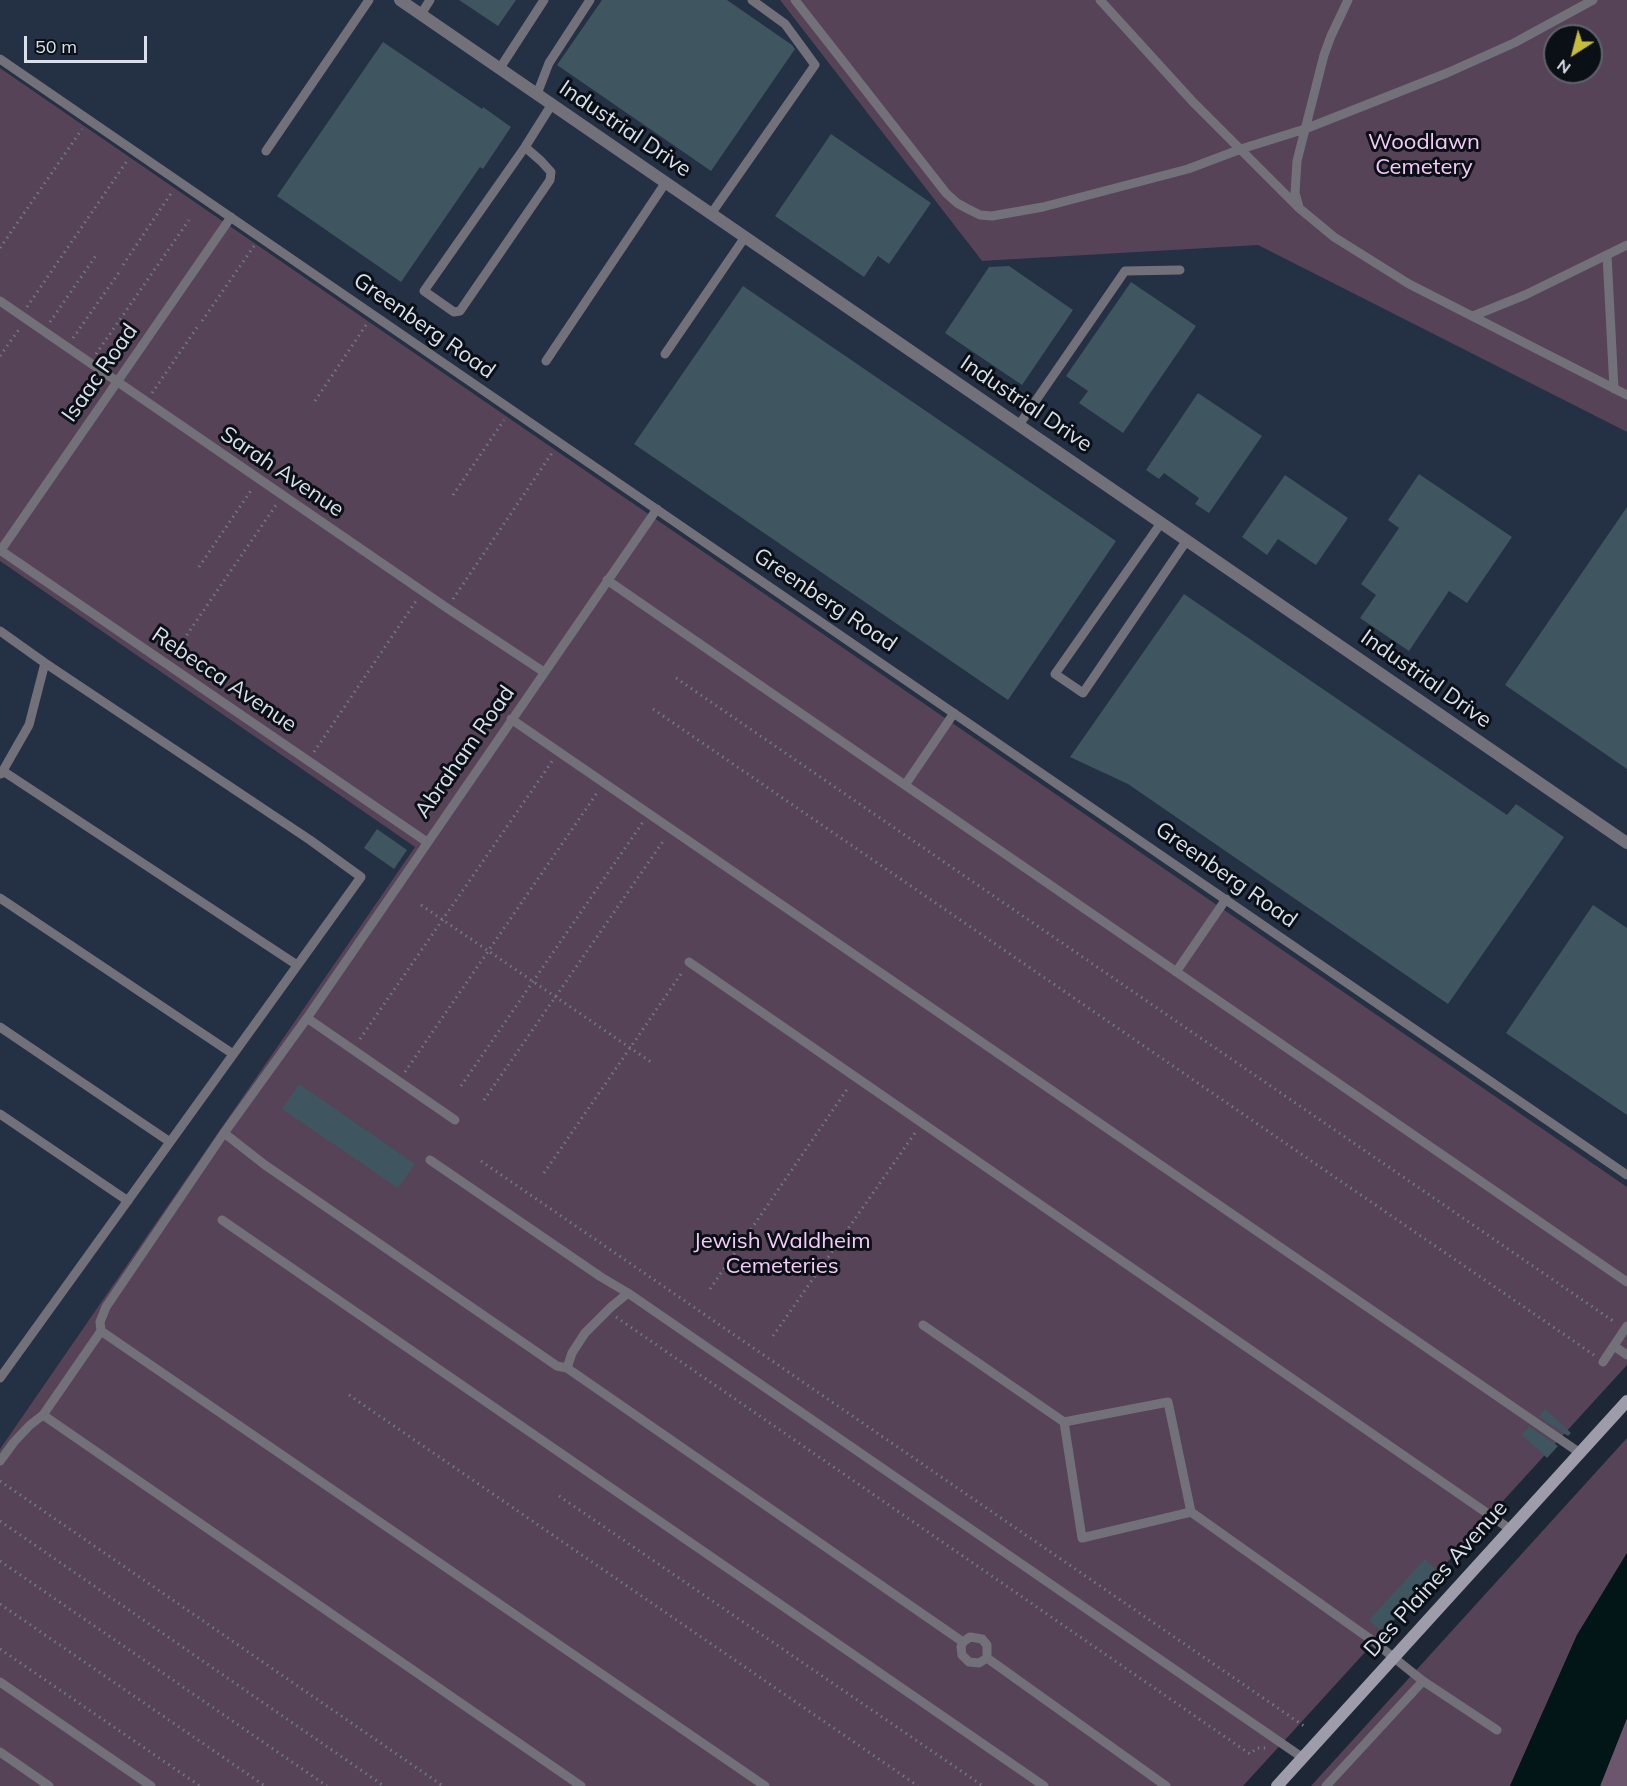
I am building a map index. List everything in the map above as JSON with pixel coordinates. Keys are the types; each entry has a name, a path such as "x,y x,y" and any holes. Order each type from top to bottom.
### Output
{"main road":[{"name":"Des Plaines Avenue","path":"1277,1786 1627,1401"}],"street":[{"name":"Industrial Drive","path":"400,0 1627,843"}],"lane":[{"path":"266,151 369,0"},
{"path":"421,14 430,0"},
{"path":"500,68 544,0"},
{"path":"537,94 549,63 590,0"},
{"path":"711,214 815,65 784,24 752,0"},
{"path":"795,0 946,193 957,203 980,215 1003,215 1043,207 1188,169 1305,129 1447,73 1514,43 1593,0"},
{"path":"1100,0 1147,52 1299,208 1334,237 1409,284 1627,395"},
{"path":"1299,208 1295,193 1296,161 1324,55 1348,0"},
{"name":"Greenberg Road","path":"0,59 1627,1175"},
{"path":"525,147 551,172 550,180 460,311 454,312 424,291 525,147 552,104"},
{"path":"546,361 666,182"},
{"name":"Isaac Road","path":"1,550 231,217"},
{"path":"665,354 745,237"},
{"path":"1473,316 1525,295 1627,245"},
{"path":"1607,255 1614,389"},
{"path":"1019,425 1125,271 1180,270"},
{"name":"Sarah Avenue","path":"0,301 422,591 544,672"},
{"name":"Abraham Road","path":"0,1461 14,1442 43,1415 101,1331 100,1322 106,1307 657,509"},
{"path":"1161,523 1055,674 1083,693 1187,540"},
{"name":"Rebecca Avenue","path":"1,550 427,842"},
{"path":"607,580 1627,1281"},
{"path":"0,631 310,840 360,877 0,1378"},
{"path":"45,663 29,725 1,773 297,965"},
{"path":"905,785 954,713"},
{"path":"511,719 1580,1453"},
{"path":"0,898 233,1054"},
{"path":"1176,972 1226,899"},
{"path":"689,962 1510,1529"},
{"path":"307,1018 456,1120"},
{"path":"0,1027 170,1142"},
{"path":"0,1114 128,1200"},
{"path":"224,1133 265,1165 556,1366 567,1368 963,1642"},
{"path":"430,1160 628,1293 1303,1758"},
{"path":"222,1220 1044,1786"},
{"path":"567,1368 572,1353 585,1333 628,1293"},
{"path":"923,1325 1064,1422 1168,1402 1191,1512 1373,1641 1423,1681 1497,1730"},
{"path":"1603,1362 1626,1327"},
{"path":"101,1331 765,1786"},
{"path":"1614,1346 1627,1355"},
{"path":"43,1415 581,1786"},
{"path":"1064,1422 1082,1538 1191,1512"},
{"path":"970,1637 982,1639 987,1645 987,1658 979,1663 969,1662 962,1655 963,1642 970,1637"},
{"path":"987,1658 1166,1786"},
{"path":"1326,1786 1423,1681"},
{"path":"0,1682 151,1786"},
{"path":"0,1752 49,1786"}],"path":[{"path":"0,248 88,119"},
{"path":"0,357 134,151"},
{"path":"123,265 178,181"},
{"path":"90,363 189,220"},
{"path":"202,321 260,237"},
{"path":"43,331 97,254"},
{"path":"67,347 120,271"},
{"path":"315,401 373,315"},
{"path":"146,402 198,326"},
{"path":"453,495 511,409"},
{"path":"447,608 559,443"},
{"path":"199,567 256,484 261,481"},
{"path":"167,664 283,495"},
{"path":"307,760 422,591"},
{"path":"676,678 1626,1327"},
{"path":"653,709 1603,1362"},
{"path":"360,1039 559,752"},
{"path":"399,1081 604,783"},
{"path":"461,1086 649,813"},
{"path":"484,1100 671,829"},
{"path":"421,905 651,1062"},
{"path":"544,1173 689,962"},
{"path":"710,1289 856,1077"},
{"path":"773,1336 922,1123"},
{"path":"481,1161 1304,1726"},
{"path":"607,1311 1250,1754 1257,1749 1269,1749 1278,1742"},
{"path":"349,1395 918,1786"},
{"path":"0,1481 443,1786"},
{"path":"560,1496 982,1786"},
{"path":"0,1521 384,1786"},
{"path":"0,1562 327,1786"},
{"path":"0,1604 265,1786"},
{"path":"0,1649 200,1786"}],"shaded area":[{"path":"0,0 780,0 982,261 1258,244 1627,432 1627,1187 0,68"},
{"path":"0,561 415,847 0,1449"},
{"path":"1627,1553 1627,1718 1600,1786 1510,1786 1577,1635"},
{"path":"1627,1718 1627,1786 1600,1786"}],"green space":[{"name":"Woodlawn Cemetery","path":"780,0 1627,0 1627,432 1258,245 982,261"},
{"name":"Jewish Waldheim Cemeteries","path":"0,68 1627,1187 1627,1365 1243,1786 0,1786 0,1449 415,847 0,561"},
{"path":"1627,1438 1627,1553 1577,1635 1510,1786 1311,1786"}],"building":[{"path":"459,0 516,0 498,26"},
{"path":"602,0 727,0 795,49 711,171 557,65"},
{"path":"383,42 511,127 483,169 480,167 401,282 277,196"},
{"path":"831,134 931,203 889,264 878,256 864,277 775,216"},
{"path":"1009,266 1073,310 1022,385 945,333 989,267"},
{"path":"1131,282 1196,326 1123,433 1079,403 1088,391 1066,376"},
{"path":"743,286 1116,541 1008,700 634,444"},
{"path":"1198,393 1262,436 1209,513 1195,504 1199,498 1164,473 1159,479 1146,470"},
{"path":"1419,474 1512,537 1467,603 1449,591 1409,651 1360,618 1376,595 1361,584 1399,528 1388,520"},
{"path":"1285,475 1348,518 1316,565 1278,539 1267,555 1242,537"},
{"path":"1627,507 1627,769 1505,685"},
{"path":"1184,594 1507,815 1516,804 1564,837 1448,1004 1128,784 1070,757"},
{"path":"377,829 407,850 394,869 364,848"},
{"path":"1593,905 1627,928 1627,1115 1506,1033"},
{"path":"299,1084 415,1164 398,1188 282,1109"},
{"path":"1545,1409 1571,1433 1568,1436 1539,1417"},
{"path":"1529,1426 1558,1446 1547,1458 1522,1435"},
{"path":"1425,1559 1437,1571 1382,1632 1369,1620"}]}
